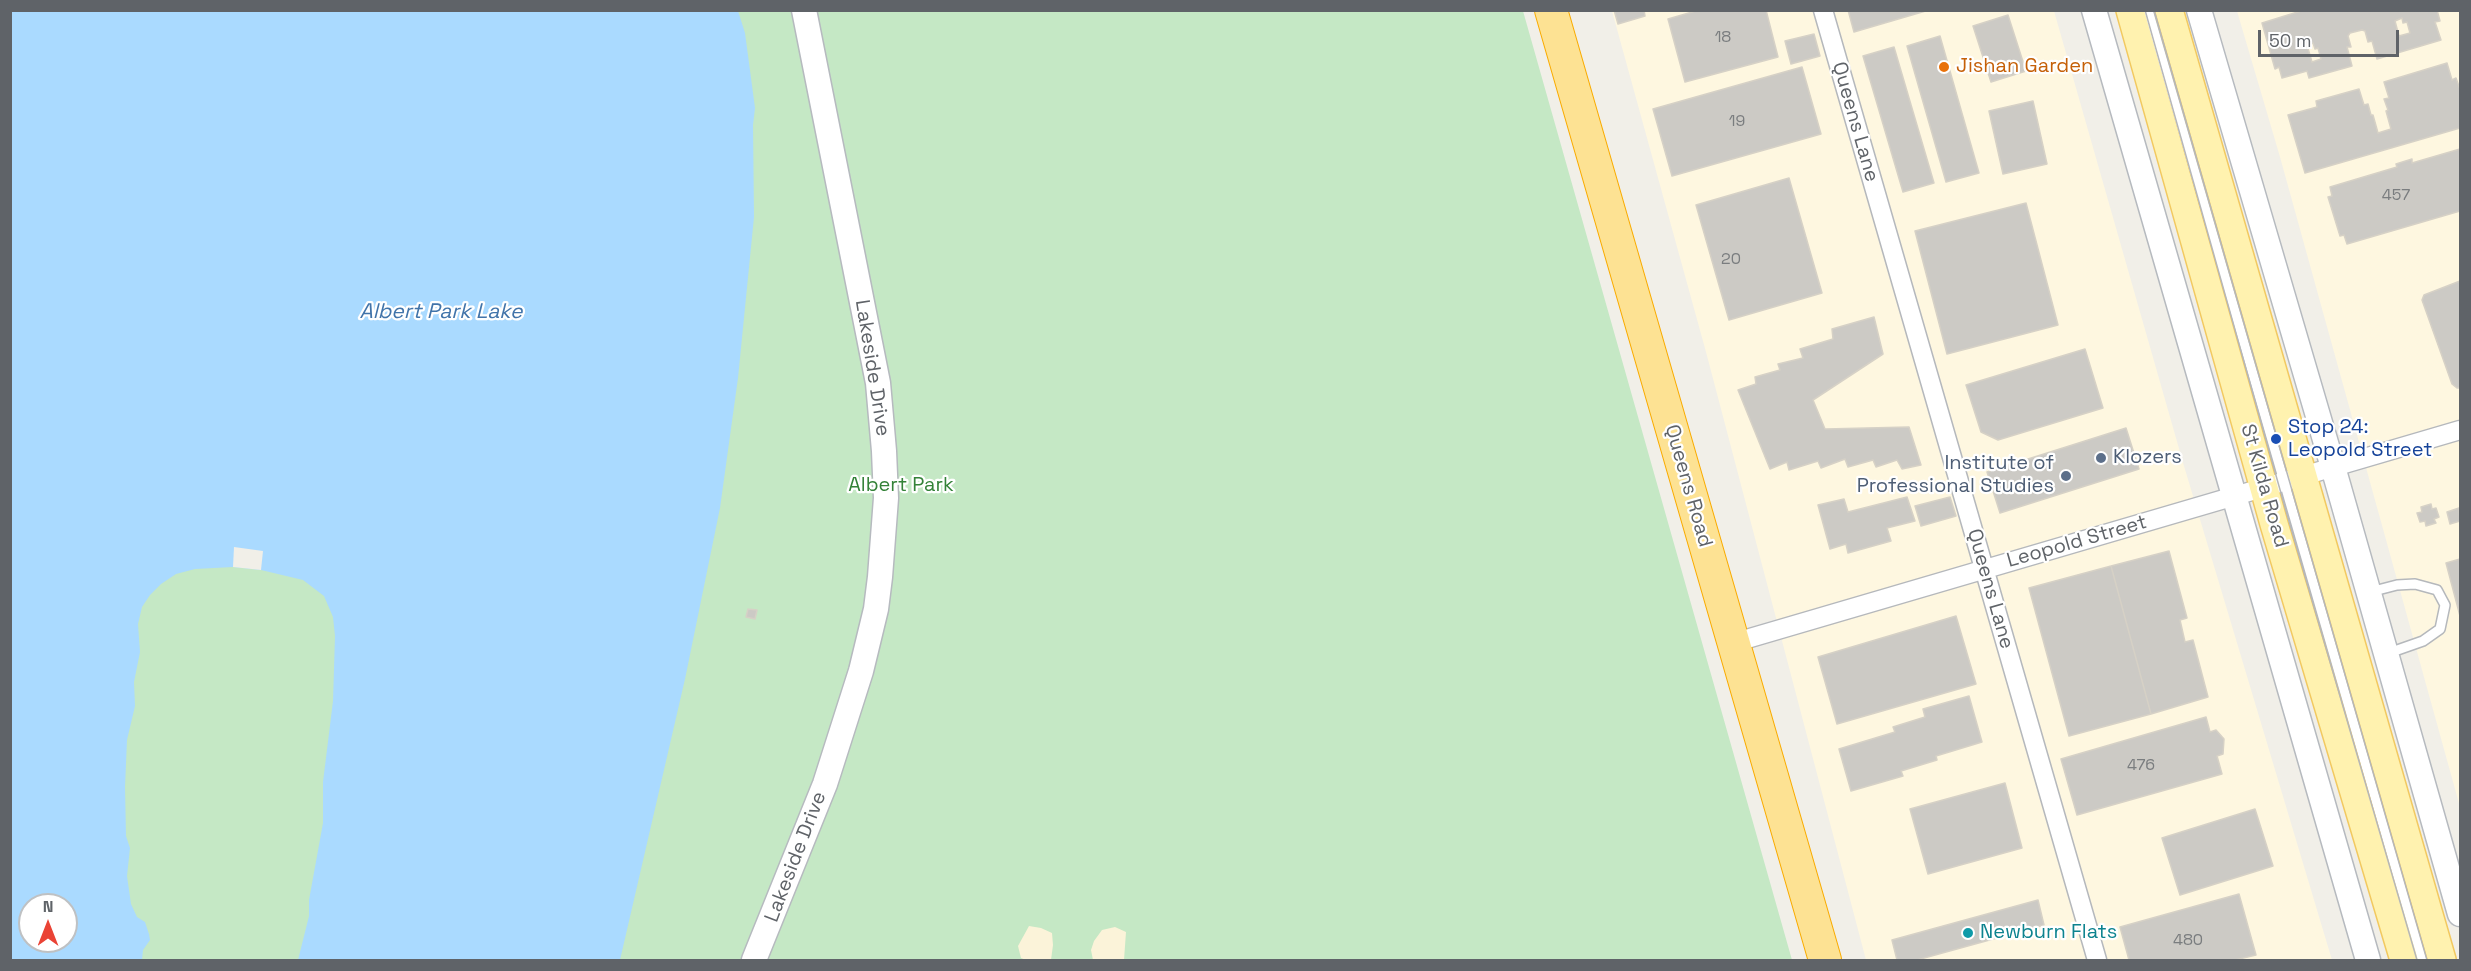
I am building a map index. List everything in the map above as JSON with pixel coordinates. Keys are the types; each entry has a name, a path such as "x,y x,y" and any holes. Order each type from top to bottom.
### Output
{"highway":[{"name":"Queens Road","path":"1551,10 1825,960"}],"main road":[{"name":"Lakeside Drive","path":"754,960 818,801 861,671 879,588 886,498 878,383 804,10"},
{"name":"St Kilda Road","path":"2094,10 2368,960"},
{"name":"St Kilda Road","path":"2130,10 2442,960"},
{"name":"St Kilda Road","path":"2169,10 2260,273 2333,467 2460,914"},
{"name":"St Kilda Road","path":"2199,10 2260,273 2284,482 2404,960"}],"street":[{"name":"Queens Lane","path":"1823,10 2097,960"},
{"name":"Leopold Street","path":"1733,643 2460,430"}],"lane":[{"path":"2148,10 2422,960"},
{"path":"2368,592 2397,585 2415,584 2437,590 2445,604 2440,629 2423,641 2386,654"}],"shaded area":[{"path":"1612,11 2054,11 2184,466 2332,960 1866,960 1706,352"},
{"path":"2237,11 2460,11 2460,807 2280,157"}],"green space":[{"name":"Albert Park","path":"10,11 1523,11 1792,960 11,960"}],"sand":[{"path":"1029,926 1052,933 1051,960 1021,958 1018,946"},
{"path":"1115,927 1126,932 1124,960 1093,960 1091,950 1094,941 1102,930"}],"water":[{"name":"Albert Park Lake","path":"10,11 738,11 745,33 755,108 753,125 754,217 738,378 720,508 685,679 620,960 298,960 309,916 309,900 323,823 323,782 333,701 335,636 333,617 324,596 303,580 261,570 233,567 195,569 176,574 150,595 142,607 138,624 140,652 134,682 135,706 127,740 125,787 126,836 130,848 127,876 131,904 137,917 145,922 150,940 143,950 142,960 11,960"}],"pier":[{"path":"234,547 263,551 261,570 233,567"}],"building":[{"path":"1614,10 1644,10 1645,16 1618,24"},
{"path":"1699,10 1766,10 1778,57 1685,82 1668,19"},
{"path":"1848,10 1929,10 1854,32"},
{"path":"2304,10 2437,10 2440,21 2435,22 2441,40 2377,59 2372,41 2368,42 2365,31 2362,30 2350,33 2348,36 2351,47 2347,47 2352,66 2309,78 2307,71 2282,78 2279,67 2275,69 2262,23","holes":["2402,18 2403,23 2407,22 2410,33 2399,36 2395,21","2313,43 2315,49 2318,48 2321,59 2312,62 2307,45"]},
{"path":"2008,15 2026,71 1991,82 1973,26"},
{"path":"1814,34 1820,56 1791,64 1785,41"},
{"path":"1940,36 1979,173 1946,182 1907,46"},
{"path":"1894,47 1934,183 1903,192 1863,56"},
{"path":"2447,63 2452,80 2456,78 2460,89 2460,128 2305,173 2288,115 2317,107 2316,101 2359,89 2364,105 2368,104 2371,115 2373,115 2378,133 2391,129 2384,99 2389,98 2384,82"},
{"path":"1802,67 1821,134 1672,176 1653,109"},
{"path":"2033,101 2047,164 2003,174 1989,111"},
{"path":"2460,149 2460,211 2347,244 2344,235 2340,236 2328,197 2332,196 2330,187 2397,167 2396,164 2412,159 2412,163"},
{"path":"1789,178 1822,293 1729,320 1696,205"},
{"path":"2026,203 2058,325 1947,354 1915,231"},
{"path":"2460,281 2460,388 2457,388 2452,384 2422,300 2424,295"},
{"path":"1874,317 1883,354 1813,400 1825,429 1909,427 1921,465 1902,469 1897,460 1876,467 1873,460 1848,467 1845,459 1821,468 1818,461 1789,470 1787,462 1770,469 1738,390 1756,384 1755,377 1780,370 1778,364 1803,358 1800,349 1833,339 1832,329"},
{"path":"2085,349 2103,408 1998,440 1981,432 1966,385"},
{"path":"2126,428 2139,469 2000,513 1987,472"},
{"path":"1907,497 1915,521 1887,528 1891,541 1848,553 1846,544 1830,549 1818,505 1844,499 1848,512"},
{"path":"1950,497 1956,516 1921,526 1915,506"},
{"path":"2431,504 2432,509 2436,508 2439,517 2434,519 2436,523 2426,526 2425,521 2420,522 2417,513 2422,512 2421,507"},
{"path":"2459,508 2460,521 2450,524 2447,512"},
{"path":"2169,551 2187,618 2180,620 2185,642 2193,640 2208,697 2151,714 2111,566"},
{"path":"2460,559 2460,616 2446,563"},
{"path":"2111,566 2151,714 2069,736 2029,588"},
{"path":"748,609 757,610 755,619 746,617"},
{"path":"1956,616 1976,684 1837,724 1818,657"},
{"path":"1969,696 1982,742 1936,756 1937,760 1901,771 1903,776 1851,791 1839,749 1895,732 1893,727 1925,717 1923,709"},
{"path":"2206,717 2210,732 2216,730 2224,739 2223,754 2217,756 2222,774 2077,815 2061,759"},
{"path":"2005,783 2022,848 1928,874 1910,809"},
{"path":"2255,809 2273,866 2180,895 2162,838"},
{"path":"2239,894 2256,955 2235,960 2129,960 2120,927"},
{"name":"Newburn Flats","path":"2038,900 2044,925 1917,960 1897,960 1892,940"}],"tram line":[{"path":"2145,10 2286,511 2417,960"},
{"path":"2154,10 2427,960"}],"place":[{"name":"Jishan Garden","path":"1944,67"},
{"name":"Stop 24: Leopold Street","path":"2276,439"},
{"name":"Klozers","path":"2101,458"},
{"name":"Institute of Professional Studies","path":"2066,476"},
{"name":"Newburn Flats","path":"1968,933"}]}
